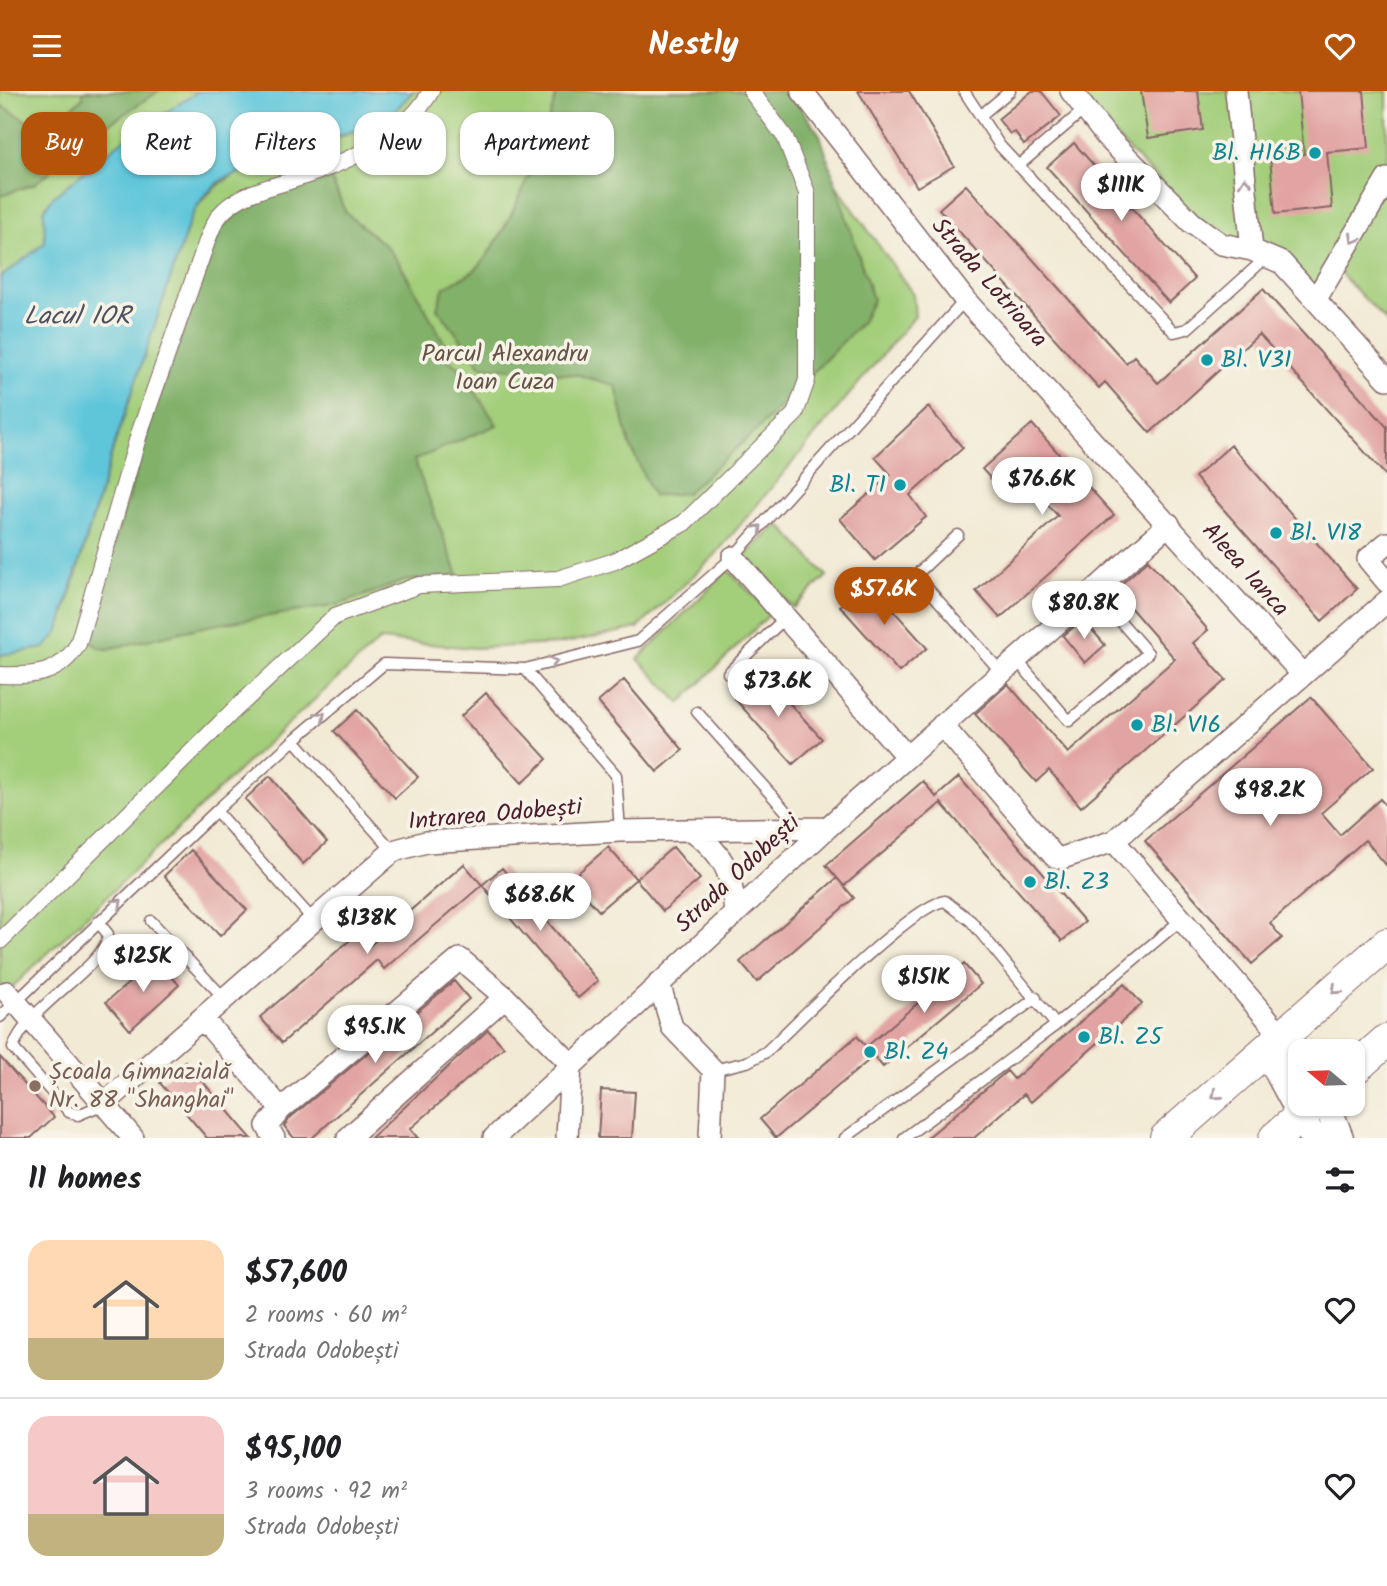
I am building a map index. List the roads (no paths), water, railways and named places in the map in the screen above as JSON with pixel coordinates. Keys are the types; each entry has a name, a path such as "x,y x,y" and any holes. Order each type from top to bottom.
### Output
{"main road":[{"path":"1166,1138 1387,944"},
{"path":"1365,1059 1387,1039"},
{"path":"1275,1138 1312,1117"}],"street":[{"path":"0,675 51,672 67,659 78,644 139,434 206,244 219,216 228,206 253,193 350,160 406,121 432,91"},
{"path":"0,941 230,714 335,616 419,585 558,579 615,561 684,523 795,414 807,380 807,193 785,137 751,91"},
{"name":"Strada Lotrioara","path":"802,91 965,300 1147,500"},
{"path":"1071,91 1084,110 1192,223 1221,244 1261,253 1282,263 1387,379"},
{"path":"1236,91 1261,253"},
{"path":"1316,299 1387,179"},
{"name":"Aleea Ianca","path":"1147,500 1303,675"},
{"name":"Strada Odobești","path":"494,1138 827,828 1169,524"},
{"path":"1387,543 1368,559 1387,582"},
{"path":"733,557 906,757"},
{"path":"942,725 1055,857 1062,859 1114,841 1387,601"},
{"name":"Intrarea Odobești","path":"104,1104 393,851 426,842 620,831 827,828"},
{"path":"692,830 714,848 726,865 733,890 735,914"},
{"path":"1114,841 1279,1041 1288,1060"},
{"path":"274,1138 267,1126 281,1109 454,961 460,959 505,997 571,1065 567,1138"},
{"path":"659,983 672,1027 713,1070 710,1138"},
{"path":"8,995 134,1138"},
{"path":"348,1138 505,997"},
{"path":"202,1018 281,1109"},
{"path":"1315,1117 1340,1138"}],"lane":[{"path":"964,91 1000,146 1174,332 1186,329 1261,253"},
{"path":"980,116 1010,91"},
{"path":"1018,166 1084,110"},
{"path":"0,1017 8,995 98,922 294,740 384,664 525,669 638,641 733,557 965,300"},
{"path":"958,535 916,575 1008,666 1069,721 1149,653 1093,590"},
{"path":"728,673 786,617"},
{"path":"525,669 616,775 620,831"},
{"path":"697,712 801,828"},
{"path":"294,740 393,851"},
{"path":"216,811 314,921"},
{"path":"713,1070 747,1062 765,1052 898,929 934,902 945,901 964,914 1056,1025"},
{"path":"904,1138 1056,1025 1181,920"},
{"path":"151,921 225,999"},
{"path":"98,922 108,934 103,951 30,1019 17,1036 13,1048 69,1112 78,1115 104,1104"},
{"path":"845,1138 1036,998"}],"water":[{"name":"Lacul IOR","path":"199,91 413,91 393,112 354,112 354,131 340,136 340,112 230,112 230,175 234,175 223,179 204,196 191,217 113,449 58,633 44,648 0,655 0,278 45,243 44,210 52,198 80,175 107,175 107,153 121,142 121,175 216,175 216,112 167,112"}],"place":[{"name":"Bl. H16B","path":"1315,153"},
{"name":"Bl. V31","path":"1207,360"},
{"name":"Bl. T1","path":"900,485"},
{"name":"Bl. V18","path":"1276,533"},
{"name":"Bl. V16","path":"1137,725"},
{"name":"Bl. Z3","path":"1030,882"},
{"name":"Bl. Z5","path":"1084,1037"},
{"name":"Bl. Z4","path":"870,1052"},
{"name":"Școala Gimnazială Nr. 88 \"Shanghai\"","path":"35,1086"}],"park label":[{"name":"Parcul Alexandru Ioan Cuza","path":"505,368"}]}
